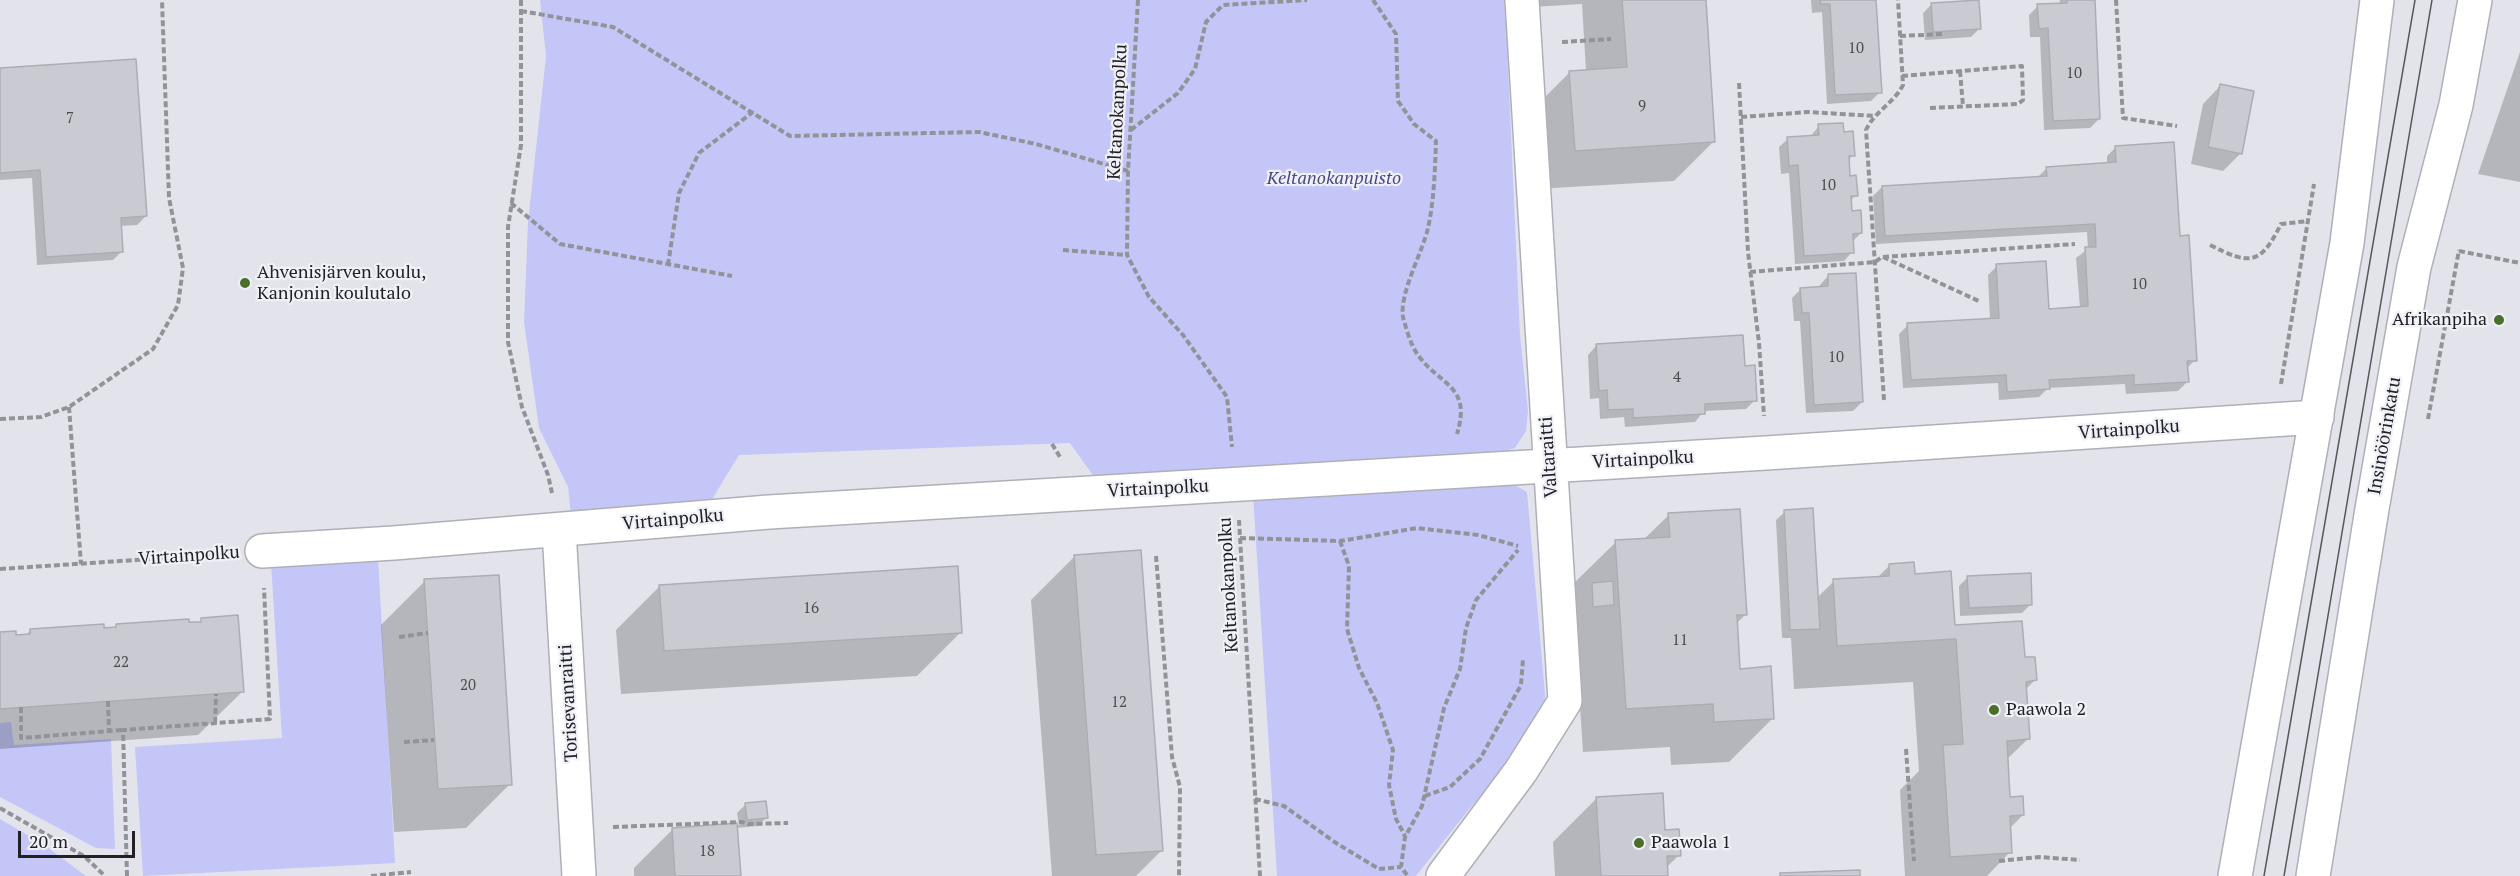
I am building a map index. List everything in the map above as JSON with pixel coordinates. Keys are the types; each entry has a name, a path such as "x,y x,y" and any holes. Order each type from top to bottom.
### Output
{"main road":[{"name":"Valtaraitti","path":"1443,876 1521,771 1565,701 1522,0"},
{"path":"2235,876 2347,243 2377,0"},
{"name":"Insinöörinkatu","path":"2313,876 2370,521 2414,267 2456,105 2475,0"},
{"name":"Virtainpolku","path":"262,551 559,530 769,512 1766,453 2317,417"},
{"name":"Torisevanraitti","path":"559,530 579,876"}],"path":[{"path":"0,419 41,417 69,407 153,349 178,305 183,268 168,198 162,0"},
{"path":"521,0 521,145 508,227 508,342 522,407 548,475 559,530"},
{"name":"Keltanokanpolku","path":"1138,0 1128,171 1127,255 1149,297 1183,335 1227,397 1240,538 1260,876"},
{"path":"1130,131 1178,93 1195,69 1206,22 1223,5 1307,0"},
{"path":"1373,0 1396,34 1398,101 1414,124 1436,141 1428,229 1411,276 1403,315 1417,354 1453,387 1461,404 1461,420 1454,447 1454,471"},
{"path":"1884,400 1866,130 1875,116 1899,94 1903,85 1898,0"},
{"path":"2116,0 2123,118 2177,126"},
{"path":"521,11 613,27 790,136 979,132 1047,147 1128,171"},
{"path":"1900,36 1944,34"},
{"path":"1562,53 1562,42 1611,39"},
{"path":"1902,76 2022,66 2023,100 2018,104 1930,108"},
{"path":"1960,71 1964,106"},
{"path":"1739,83 1750,272 1759,343 1766,453"},
{"path":"669,265 679,193 699,153 753,112"},
{"path":"1741,117 1808,112 1875,116"},
{"path":"511,203 560,244 732,276"},
{"path":"2210,245 2236,259 2247,260 2268,248 2281,224 2308,221"},
{"path":"2426,428 2461,240"},
{"path":"1750,272 1875,262 1882,257 2075,243"},
{"path":"1063,250 1127,255"},
{"path":"2459,251 2520,263"},
{"path":"1882,257 1981,302"},
{"path":"69,407 81,564"},
{"path":"1240,538 1340,541 1417,528 1478,535 1521,547"},
{"path":"1340,541 1349,566 1347,629 1359,668 1377,703 1393,750 1389,785 1396,819 1405,837"},
{"path":"1521,547 1521,558"},
{"path":"1408,876 1401,867 1405,837 1422,806 1444,708 1460,669 1466,628 1476,600 1521,547"},
{"path":"21,707 21,738 270,719 262,551"},
{"name":"Virtainpolku","path":"0,569 262,551"},
{"path":"1156,556 1172,757 1180,786 1179,876"},
{"path":"399,637 428,633"},
{"path":"1424,796 1450,787 1480,759 1521,685 1523,657"},
{"path":"215,723 216,694"},
{"path":"108,701 109,731"},
{"path":"123,730 127,876"},
{"path":"405,742 434,740"},
{"path":"1906,749 1914,861"},
{"path":"1255,799 1284,806 1336,843 1379,868 1401,867"},
{"path":"0,808 84,856 105,876"},
{"path":"576,829 742,822 748,824 788,823"},
{"path":"1999,861 2039,857 2080,860"},
{"path":"371,876 411,872"}],"green space":[{"name":"Keltanokanpuisto","path":"540,0 1505,0 1520,335 1528,411 1526,431 1515,448 1491,456 1097,481 1070,443 739,455 711,501 571,515 568,487 539,428 524,322 528,222 546,56"},
{"path":"1513,484 1527,492 1546,705 1522,752 1470,808 1416,876 1277,876 1253,494"},
{"path":"378,557 395,863 143,876 135,747 282,738 271,563"},
{"path":"11,722 14,745 111,739 115,849 96,848 0,797 0,723"},
{"path":"0,819 43,844 86,876 0,876"}],"building":[{"path":"1622,0 1706,0 1715,142 1575,151 1569,71 1627,67"},
{"path":"1820,0 1876,0 1882,93 1835,95 1830,4 1821,4"},
{"path":"1979,0 1981,29 1933,32 1931,3"},
{"path":"2067,0 2095,0 2100,119 2053,121 2048,28 2039,29 2037,4 2067,3"},
{"path":"136,59 147,216 121,218 123,252 46,257 40,170 0,173 0,68"},
{"path":"2220,84 2254,91 2242,154 2208,147"},
{"path":"1843,123 1844,132 1853,131 1855,156 1849,156 1850,176 1856,175 1858,196 1851,196 1852,211 1861,210 1862,233 1853,234 1854,253 1804,256 1798,165 1789,166 1787,137 1819,135 1818,124"},
{"path":"2174,142 2180,236 2189,235 2197,361 2187,361 2189,382 2134,385 2134,375 2049,380 2050,389 2007,392 2006,375 1911,380 1907,323 1999,318 1996,264 2046,261 2049,309 2088,306 2085,247 2096,247 2095,224 1885,236 1882,186 2047,176 2046,167 2116,162 2115,146"},
{"path":"1856,273 1863,402 1814,405 1809,313 1802,313 1800,288 1828,286 1828,274"},
{"path":"1743,335 1745,366 1755,365 1757,401 1705,404 1705,414 1633,418 1633,409 1608,410 1607,390 1599,391 1596,344"},
{"path":"1813,508 1820,629 1790,630 1784,510"},
{"path":"1740,509 1747,615 1737,615 1740,669 1771,666 1774,719 1714,722 1713,704 1626,709 1615,540 1670,537 1668,513"},
{"path":"1141,550 1163,851 1096,855 1074,555"},
{"name":"Paawola 2","path":"1914,562 1915,574 1951,571 1955,625 2022,621 2025,657 2035,657 2037,680 2026,682 2030,739 2007,741 2010,797 2023,796 2024,815 2010,816 2012,853 1950,857 1943,745 1963,744 1956,639 1837,646 1833,579 1889,576 1889,564"},
{"path":"958,566 962,633 664,651 659,585"},
{"path":"2031,573 2032,605 1969,608 1967,576"},
{"path":"499,575 512,785 438,789 424,579"},
{"path":"1613,581 1614,605 1593,607 1592,583"},
{"path":"238,615 244,692 0,709 0,632 16,631 16,635 30,634 30,629 104,624 104,628 116,627 116,624 189,619 189,622 201,622 201,618"},
{"name":"Paawola 1","path":"1663,793 1665,830 1679,829 1681,856 1667,856 1668,876 1601,876 1596,797"},
{"path":"766,801 768,818 747,820 745,803"},
{"path":"737,823 741,876 675,876 672,828"},
{"path":"1860,870 1860,876 1780,876 1780,873"}],"tram line":[{"path":"2264,876 2415,0"},
{"path":"2284,876 2432,0"}],"place":[{"name":"Ahvenisjärven koulu, Kanjonin koulutalo","path":"245,283"},
{"name":"Afrikanpiha","path":"2499,320"},
{"name":"Paawola 2","path":"1994,710"},
{"name":"Paawola 1","path":"1639,843"}]}
